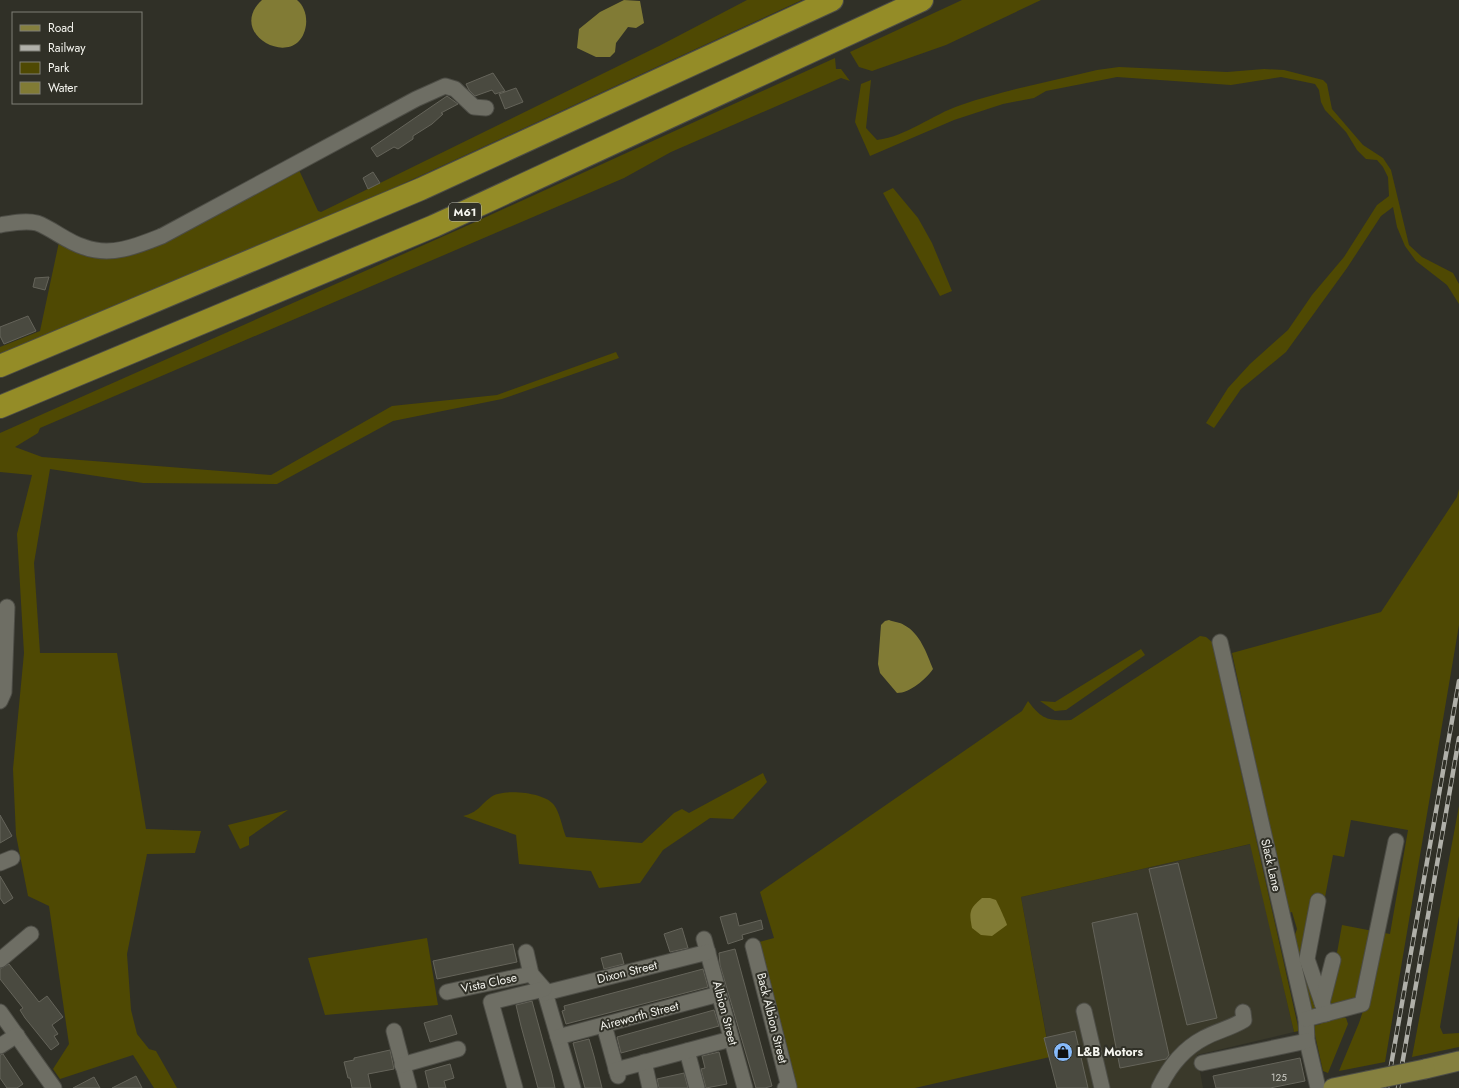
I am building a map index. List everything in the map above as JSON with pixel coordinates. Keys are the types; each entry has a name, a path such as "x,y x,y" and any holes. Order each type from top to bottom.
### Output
{"highway":[{"path":"0,366 421,189 832,0"},
{"name":"M61","path":"0,407 434,226 922,0"}],"main road":[{"path":"1333,1088 1459,1061"}],"street":[{"path":"0,225 22,222 37,223 85,248 106,251 132,248 162,236 416,99 445,86 455,89 474,107 486,108"},
{"path":"0,701 4,692 7,607"},
{"name":"Slack Lane","path":"1220,642 1306,1019 1307,1040 1318,1088"},
{"path":"1306,1019 1324,1008 1362,1004 1396,840"},
{"path":"1318,901 1307,959 1324,1008"},
{"path":"0,960 32,934"},
{"name":"Dixon Street","path":"515,1088 491,1002 545,991 706,946"},
{"name":"Albion Street","path":"706,946 732,1039 741,1087"},
{"name":"Back Albion Street","path":"753,946 789,1087 785,1088"},
{"name":"Vista Close","path":"526,952 531,974 545,991"},
{"path":"1324,1008 1333,960"},
{"name":"Vista Close","path":"446,992 531,974"},
{"path":"545,991 574,1088"},
{"name":"Aireworth Street","path":"558,1037 719,994"},
{"path":"1084,1011 1102,1088"},
{"path":"0,1012 54,1088"},
{"path":"1159,1088 1176,1059 1204,1037 1233,1027 1244,1020 1243,1012"},
{"path":"604,1025 617,1073 644,1062 732,1039"},
{"path":"394,1031 409,1088"},
{"path":"0,1046 17,1034"},
{"path":"1202,1063 1307,1040"},
{"path":"402,1065 458,1049"},
{"path":"687,1051 697,1088"},
{"path":"644,1062 650,1088"}],"shaded area":[{"path":"1251,844 1294,1032 1197,1055 1203,1088 1056,1088 1021,897"}],"green space":[{"path":"747,0 802,0 344,211 0,359 0,347 40,331 59,242 104,257 299,170 318,211 321,212 659,46"},
{"path":"962,0 1041,0 946,45 872,71 859,67 850,52"},
{"path":"835,58 836,69 841,69 850,81 841,78 671,152 624,178 40,428 38,433 15,447 42,457 271,475 392,406 497,395 616,352 619,358 502,399 393,421 277,484 143,483 50,469 34,563 40,653 117,653 146,829 201,831 195,853 147,854 127,954 131,1010 137,1034 149,1049 156,1051 177,1088 154,1088 133,1055 60,1079 53,1069 69,1044 49,906 28,896 16,835 13,769 24,653 17,534 32,475 0,472 0,433 462,228"},
{"path":"1119,67 1227,72 1264,69 1284,70 1323,80 1327,84 1332,109 1363,145 1383,158 1391,170 1409,245 1422,257 1453,273 1459,284 1459,304 1447,285 1416,261 1405,246 1397,227 1393,207 1381,216 1347,268 1286,352 1241,389 1214,428 1206,423 1228,388 1250,364 1288,330 1312,295 1344,257 1377,205 1389,196 1388,177 1383,167 1377,160 1366,159 1357,150 1346,132 1325,110 1321,102 1319,90 1315,84 1281,77 1231,85 1117,77 1046,91 1034,98 1003,104 954,120 870,156 855,122 861,84 871,80 866,128 877,140 888,138 909,130 961,105 1012,90 1097,70"},
{"path":"893,188 918,218 932,243 952,291 940,296 883,193"},
{"path":"1459,489 1459,625 1385,1062 1339,1071 1359,1023 1370,990 1384,933 1390,934 1408,830 1351,820 1344,857 1333,855 1325,897 1315,894 1304,956 1317,1009 1309,1010 1293,940 1297,929 1292,912 1288,913 1232,653 1381,612 1457,497"},
{"path":"1200,636 1206,637 1212,642 1299,1031 1294,1032 1250,844 1021,897 1050,1057 915,1088 794,1088 759,942 774,938 760,892 1022,711 1028,701 1042,716 1046,718 1071,720"},
{"path":"1141,649 1145,655 1066,710 1055,711 1040,701 1055,702"},
{"path":"763,773 767,782 733,819 710,818 663,850 640,883 599,888 591,871 519,864 516,835 463,816 476,811 491,797 497,794 514,792 533,794 542,797 554,805 566,837 642,843 674,813 682,809 689,813"},
{"path":"1459,806 1459,916 1440,1027 1443,1034 1459,1033 1459,1047 1412,1057"},
{"path":"288,810 249,837 249,845 240,849 228,825"},
{"path":"1342,925 1373,931 1360,999 1333,1008 1328,1003"},
{"path":"427,938 438,1005 325,1015 308,958"},
{"path":"1337,1016 1346,1018 1348,1024 1328,1073 1323,1071 1313,1026 1321,1024 1320,1019"}],"water":[{"path":"262,0 297,0 302,5 306,25 301,39 291,46 279,47 267,44 257,36 252,25 253,13"},
{"path":"624,0 640,1 644,23 636,28 628,27 616,43 615,52 610,57 596,57 577,48 579,29 600,12"},
{"path":"889,620 902,624 910,629 919,638 933,669 917,685 907,691 897,693 880,673 878,664 881,625 885,621"},
{"path":"982,898 996,900 1007,925 992,936 981,935 972,928 970,914 972,908"}],"building":[{"path":"493,73 505,91 495,94 492,90 475,96 469,90 466,84"},
{"path":"516,88 523,102 505,109 499,94"},
{"path":"447,96 458,104 441,113 443,114 432,124 413,136 413,139 398,149 394,147 377,157 371,148"},
{"path":"373,172 380,183 368,189 363,178"},
{"path":"49,277 45,290 33,287 35,278"},
{"path":"28,316 36,331 4,344 0,336 0,327"},
{"path":"0,815 12,836 0,843"},
{"path":"1178,863 1217,1018 1187,1025 1149,869"},
{"path":"0,876 13,898 4,904 0,898"},
{"path":"736,913 739,926 761,920 763,929 742,935 743,939 728,944 720,917"},
{"path":"1137,913 1169,1055 1166,1059 1120,1068 1092,923"},
{"path":"682,928 688,948 670,952 664,934"},
{"path":"513,944 517,962 437,979 433,961"},
{"path":"735,949 772,1086 765,1088 756,1088 720,965 719,953"},
{"path":"621,953 624,964 604,969 601,958"},
{"path":"9,964 39,1002 47,996 63,1017 52,1025 58,1034 54,1036 59,1044 51,1050 25,1018 20,1010 23,1008 0,979 0,969"},
{"path":"703,969 708,987 566,1024 562,1011 565,1010 564,1006"},
{"path":"532,1001 555,1088 538,1088 521,1026 516,1005"},
{"path":"714,1010 719,1026 621,1053 617,1037"},
{"path":"451,1015 457,1034 430,1042 424,1023"},
{"name":"L&B Motors","path":"1075,1031 1088,1088 1057,1088 1044,1038"},
{"path":"589,1039 602,1088 585,1088 573,1043"},
{"path":"390,1050 394,1069 368,1074 371,1088 352,1088 344,1062 354,1060 354,1058"},
{"path":"719,1052 727,1084 706,1088 701,1069 705,1068 702,1056"},
{"path":"3,1054 23,1084 17,1088 7,1088 0,1078 0,1055"},
{"path":"1300,1058 1305,1081 1270,1088 1216,1088 1213,1076"},
{"path":"450,1064 454,1078 444,1081 446,1088 429,1088 425,1071"},
{"path":"684,1073 688,1088 659,1088 657,1079"},
{"path":"136,1076 142,1088 112,1088"},
{"path":"94,1077 100,1088 73,1088"}],"railway":[{"path":"1387,1088 1459,681"},
{"path":"1398,1088 1459,738"}],"place":[{"name":"L&B Motors","path":"1063,1052"}]}
